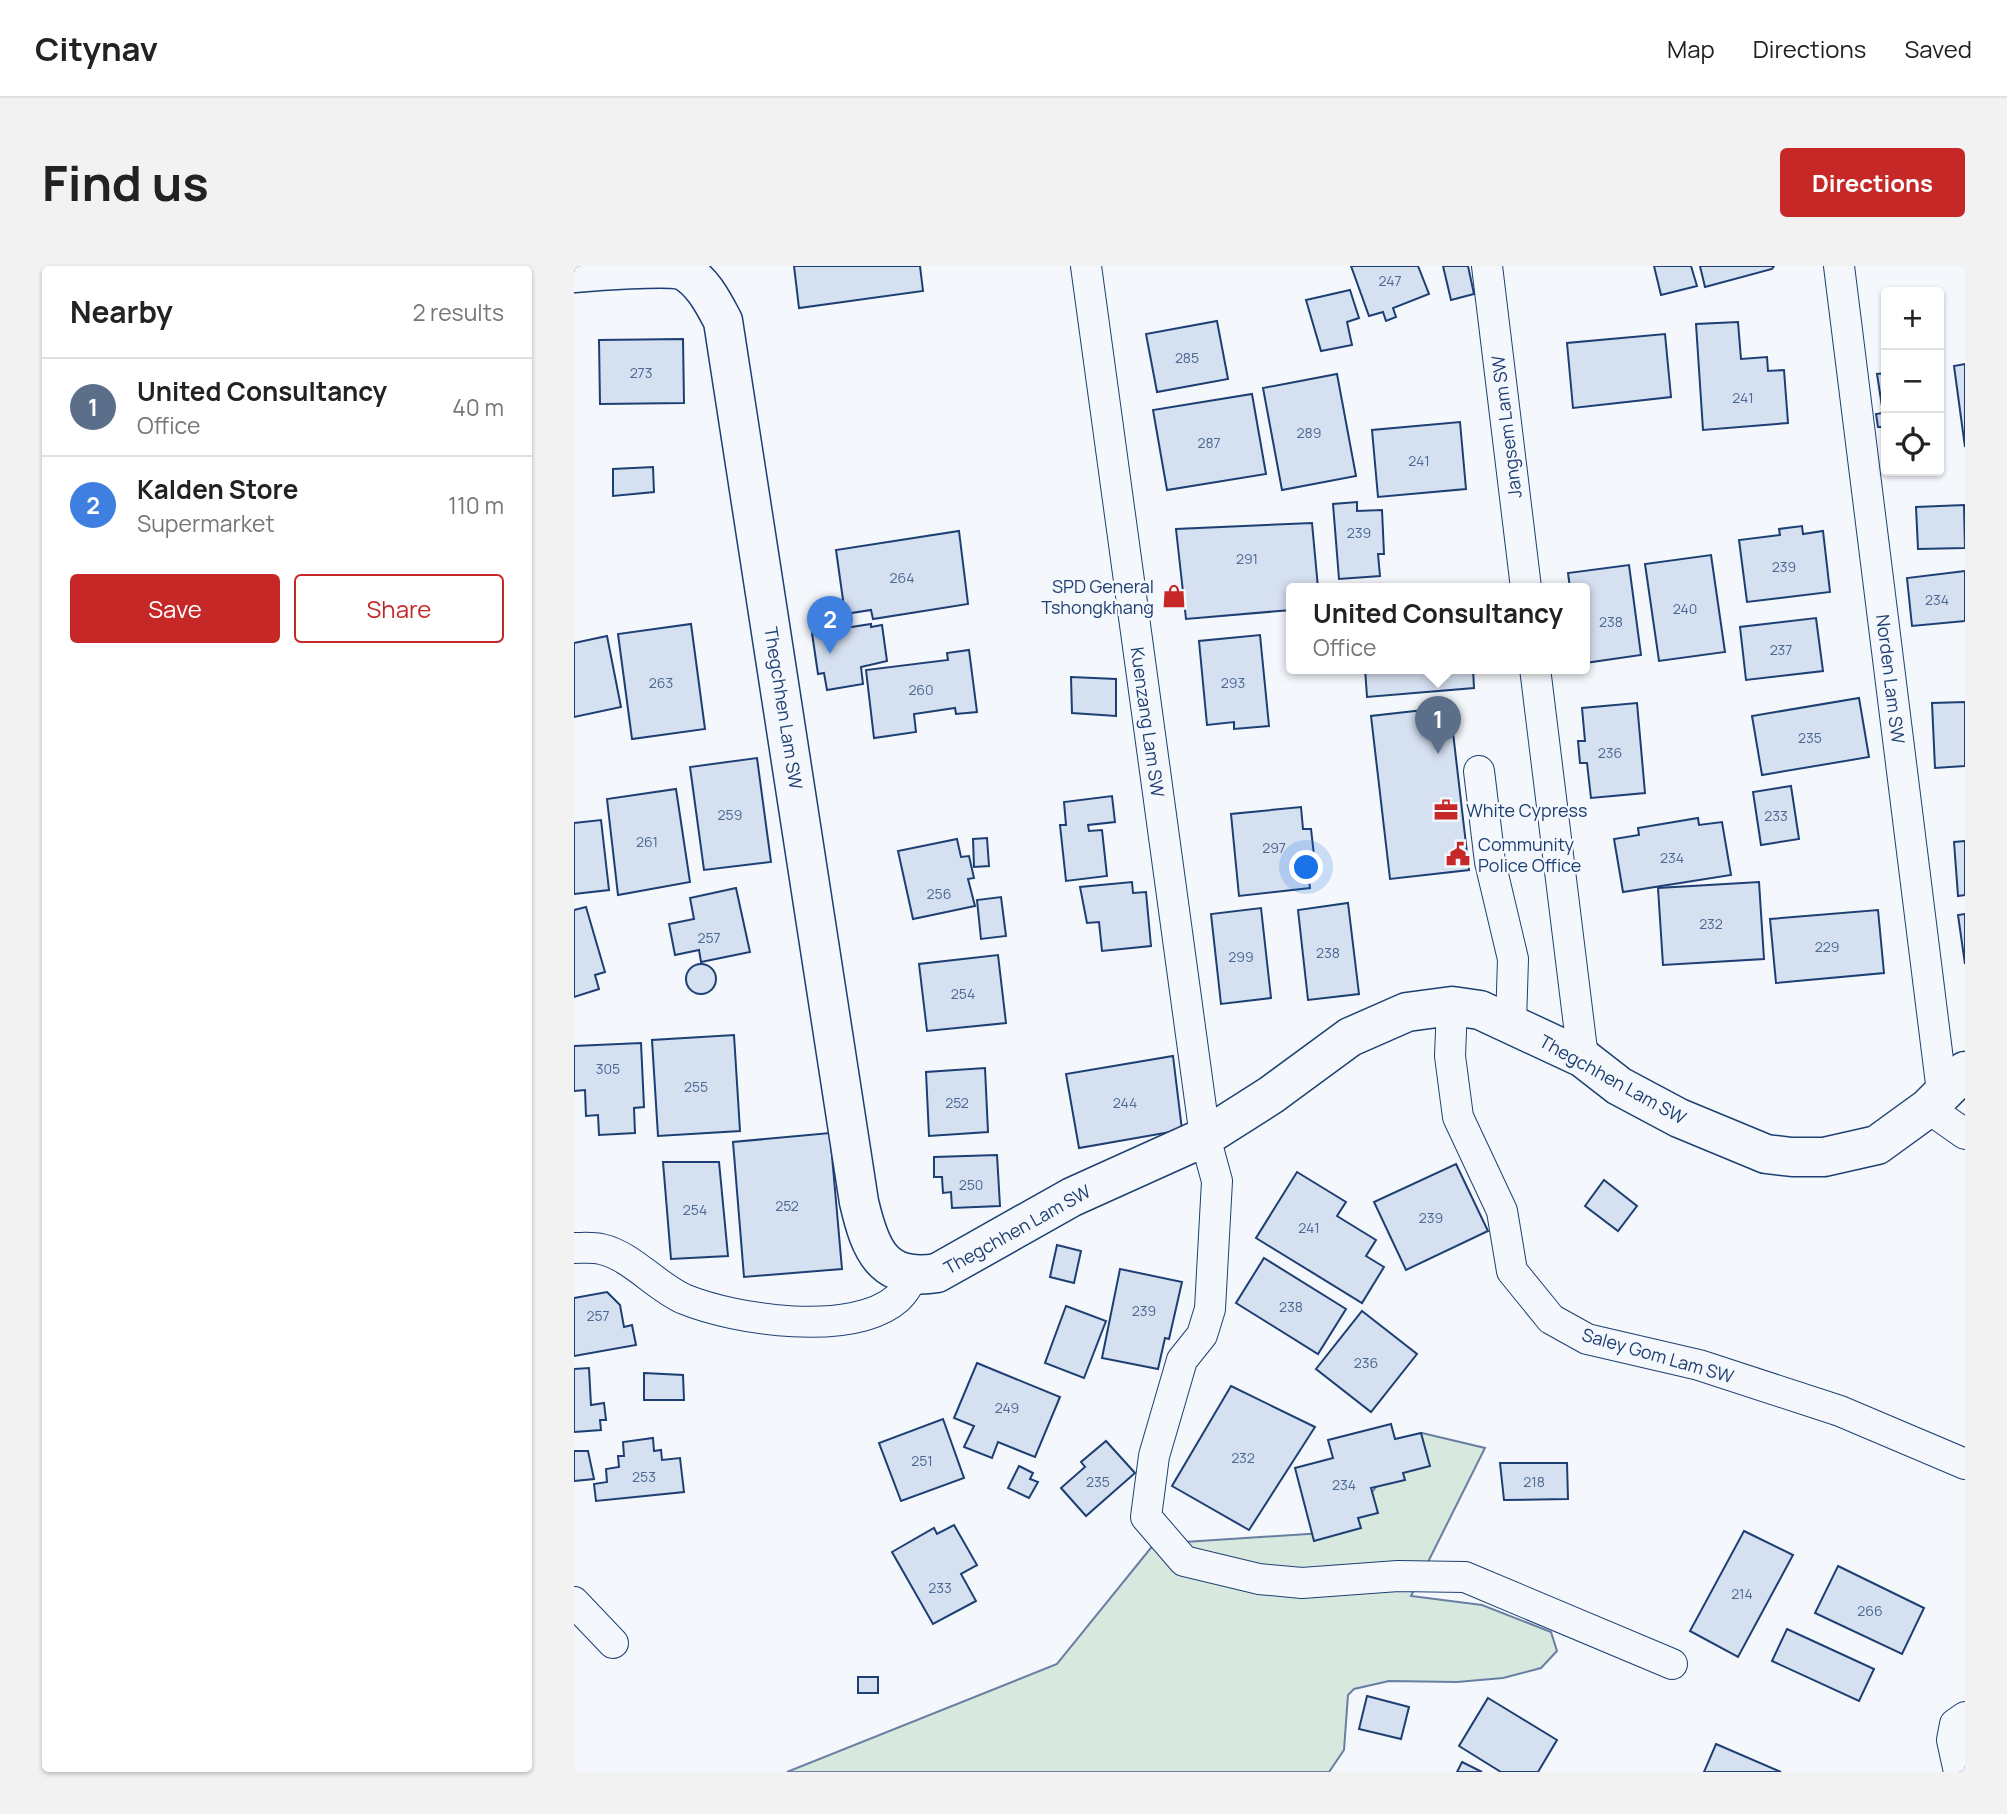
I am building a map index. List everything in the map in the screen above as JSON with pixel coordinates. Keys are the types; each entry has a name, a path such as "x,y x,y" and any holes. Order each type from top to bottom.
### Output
{"main road":[{"name":"Thegchhen Lam SW","path":"574,273 644,266 681,269 707,292 723,321 859,1202 865,1230 879,1259 887,1266 913,1276 937,1273 1072,1197 1205,1137 1367,1028 1407,1012 1452,1006 1480,1010 1583,1058 1619,1086 1679,1118 1766,1154 1824,1157 1850,1154 1877,1145 1945,1090"}],"street":[{"name":"Kuenzang Lam SW","path":"1086,266 1205,1137 1217,1181 1210,1309 1202,1335 1182,1360 1154,1456 1146,1517 1184,1561 1259,1579 1302,1583 1398,1576 1465,1577 1672,1664"},
{"name":"Jangsem Lam SW","path":"1487,266 1525,583"},
{"name":"Norden Lam SW","path":"1839,266 1945,1090"},
{"path":"1536,674 1583,1058"},
{"path":"1479,771 1490,862 1513,959 1511,1023"},
{"name":"Saley Gom Lam SW","path":"1452,1006 1450,1056 1458,1116 1503,1211 1512,1271 1550,1319 1587,1339 1699,1365 1840,1410 1965,1464"},
{"path":"1945,1090 1965,1134"},
{"path":"574,1248 600,1248 614,1254 683,1298 730,1311 793,1322 825,1324 878,1310 897,1298 913,1276"},
{"path":"574,1602 613,1643"},
{"path":"1959,1772 1952,1741 1955,1724 1965,1717"}],"shaded area":[{"path":"1422,1433 1485,1448 1411,1596 1482,1605 1551,1632 1557,1651 1541,1668 1503,1678 1457,1682 1389,1681 1354,1689 1348,1695 1344,1750 1329,1772 787,1772 1057,1664 1154,1544 1338,1532"}],"building":[{"path":"794,266 920,266 923,291 799,308"},
{"path":"1351,266 1418,266 1429,294 1393,308 1396,317 1386,321 1383,312 1369,316"},
{"path":"1443,266 1468,266 1474,294 1451,300"},
{"path":"1654,266 1691,266 1697,286 1661,295"},
{"path":"1700,266 1774,266 1772,269 1705,287"},
{"path":"1350,290 1359,318 1347,322 1352,345 1321,351 1306,300"},
{"path":"1217,321 1228,379 1157,392 1146,334"},
{"path":"1738,322 1741,359 1767,357 1768,371 1784,370 1788,423 1703,430 1696,324"},
{"path":"1665,334 1671,397 1573,408 1567,343"},
{"path":"683,339 684,403 600,404 599,340"},
{"path":"1965,364 1965,447 1954,366"},
{"path":"1337,374 1356,476 1282,490 1263,388"},
{"path":"1877,374 1881,374 1881,400"},
{"path":"1252,394 1266,474 1167,490 1153,410"},
{"path":"1881,413 1881,427 1878,427 1876,414"},
{"path":"1460,422 1466,489 1378,497 1372,430"},
{"path":"653,467 654,492 613,496 613,469"},
{"path":"1357,502 1357,511 1382,510 1384,554 1378,554 1380,576 1339,579 1333,504"},
{"path":"1964,505 1965,548 1918,549 1916,507"},
{"path":"1312,523 1318,583 1286,583 1286,610 1186,619 1176,529"},
{"path":"1802,526 1803,534 1823,531 1830,592 1747,602 1739,540 1780,535 1779,529"},
{"path":"959,531 968,604 873,619 871,610 845,614 836,550"},
{"path":"1711,555 1725,652 1659,661 1645,564"},
{"path":"1629,565 1641,655 1590,662 1590,583 1569,583 1568,573"},
{"path":"1965,571 1965,621 1912,626 1907,578"},
{"path":"1816,618 1823,671 1746,680 1740,627"},
{"path":"691,624 705,729 632,739 618,634"},
{"path":"871,624 871,627 882,625 887,661 861,667 863,684 827,690 824,673 818,674 812,633"},
{"path":"1260,635 1269,726 1234,729 1234,722 1207,725 1199,641"},
{"path":"607,636 621,707 574,717 574,643"},
{"path":"969,650 977,712 956,714 955,708 914,714 916,732 874,738 866,670 948,660 947,653"},
{"path":"1365,674 1473,674 1474,688 1367,697"},
{"path":"1071,677 1116,679 1116,716 1072,713"},
{"path":"1859,698 1869,757 1762,775 1752,716"},
{"path":"1965,702 1965,766 1935,768 1932,703"},
{"path":"1637,703 1645,793 1591,798 1587,763 1580,763 1578,741 1585,741 1582,708"},
{"path":"1450,707 1469,870 1390,879 1371,716"},
{"path":"757,758 771,862 704,870 690,767"},
{"path":"1791,786 1799,839 1761,845 1753,792"},
{"path":"676,789 690,882 618,895 607,799"},
{"path":"1112,796 1115,822 1088,825 1089,831 1102,830 1107,876 1066,881 1060,825 1066,825 1064,802"},
{"path":"1301,807 1303,829 1311,829 1315,864 1307,865 1310,888 1239,896 1231,814"},
{"path":"1698,818 1699,825 1722,822 1731,875 1623,892 1614,839 1639,835 1638,828"},
{"path":"601,820 609,890 574,894 574,823"},
{"path":"987,838 989,866 974,867 973,839"},
{"path":"957,839 961,857 969,856 974,878 968,879 975,906 913,919 898,851"},
{"path":"1965,841 1965,895 1958,896 1954,842"},
{"path":"1132,882 1133,893 1146,892 1151,946 1102,951 1099,922 1087,923 1080,887"},
{"path":"1759,882 1764,959 1663,965 1658,888"},
{"path":"736,888 750,952 701,962 699,950 675,955 669,924 694,919 690,898"},
{"path":"1001,897 1006,936 981,939 977,900"},
{"path":"1348,903 1359,994 1308,1000 1298,910"},
{"path":"586,907 605,972 595,975 599,989 574,997 574,910"},
{"path":"1261,908 1271,998 1221,1004 1211,914"},
{"path":"1878,910 1884,973 1776,983 1770,919"},
{"path":"1965,914 1965,964 1958,915"},
{"path":"998,955 1006,1023 927,1031 919,964"},
{"path":"701,964 712,968 716,979 712,990 701,994 690,990 686,979 690,968"},
{"path":"734,1035 740,1131 658,1136 652,1040"},
{"path":"641,1043 644,1107 634,1108 635,1133 599,1135 598,1115 586,1116 585,1090 574,1091 574,1046"},
{"path":"1173,1056 1182,1130 1079,1148 1066,1074"},
{"path":"985,1068 988,1132 929,1136 926,1072"},
{"path":"830,1133 842,1269 744,1277 733,1142"},
{"path":"997,1155 1000,1206 952,1208 951,1192 943,1193 942,1177 934,1177 934,1157"},
{"path":"663,1162 719,1162 728,1256 671,1259"},
{"path":"1456,1164 1488,1231 1406,1270 1374,1202"},
{"path":"1297,1172 1346,1202 1337,1216 1376,1240 1366,1256 1384,1267 1362,1303 1256,1238"},
{"path":"1604,1180 1637,1206 1618,1231 1585,1206"},
{"path":"1057,1245 1081,1251 1074,1283 1050,1277"},
{"path":"1264,1258 1346,1309 1318,1354 1236,1303"},
{"path":"1120,1269 1182,1282 1169,1339 1165,1338 1158,1369 1102,1358"},
{"path":"607,1292 620,1305 624,1327 632,1325 636,1345 574,1356 574,1298"},
{"path":"1066,1306 1106,1321 1084,1378 1045,1363"},
{"path":"1362,1311 1417,1354 1371,1412 1316,1369"},
{"path":"977,1363 1060,1397 1035,1457 998,1442 992,1458 964,1447 974,1426 954,1418"},
{"path":"589,1368 591,1405 604,1403 606,1420 600,1420 601,1430 574,1432 574,1369"},
{"path":"644,1373 683,1375 684,1400 644,1400"},
{"path":"1231,1386 1315,1427 1249,1530 1172,1486"},
{"path":"943,1419 964,1478 901,1501 879,1443"},
{"path":"1391,1424 1395,1439 1421,1433 1430,1466 1403,1473 1405,1480 1371,1488 1378,1513 1358,1518 1361,1528 1314,1541 1295,1468 1333,1458 1328,1440"},
{"path":"653,1438 654,1451 661,1450 662,1460 680,1458 684,1492 596,1501 594,1484 607,1482 606,1469 619,1467 618,1456 624,1456 623,1442"},
{"path":"1106,1441 1135,1473 1086,1516 1061,1488 1085,1467 1081,1462"},
{"path":"574,1451 588,1451 594,1479 574,1481"},
{"path":"1500,1463 1567,1463 1568,1499 1504,1500"},
{"path":"1019,1466 1033,1473 1030,1479 1038,1482 1029,1498 1008,1488"},
{"path":"954,1525 977,1565 961,1574 976,1601 933,1624 892,1552 934,1528 937,1534"},
{"path":"1744,1531 1793,1555 1738,1657 1690,1631"},
{"path":"1838,1566 1924,1608 1902,1654 1815,1613"},
{"path":"1787,1629 1874,1669 1859,1701 1772,1661"},
{"path":"858,1677 878,1677 878,1693 858,1693"},
{"path":"1367,1696 1409,1707 1401,1739 1359,1729"},
{"path":"1488,1698 1557,1740 1538,1772 1501,1772 1459,1746"},
{"path":"1716,1744 1781,1772 1704,1772"},
{"path":"1462,1762 1482,1772 1457,1772"}],"place":[{"name":"SPD General Tshongkhang","path":"1174,596"},
{"name":"Kalden Store","path":"830,654"},
{"name":"United Consultancy","path":"1438,754"},
{"name":"White Cypress","path":"1446,810"},
{"name":"Community Police Office","path":"1458,854"}]}
